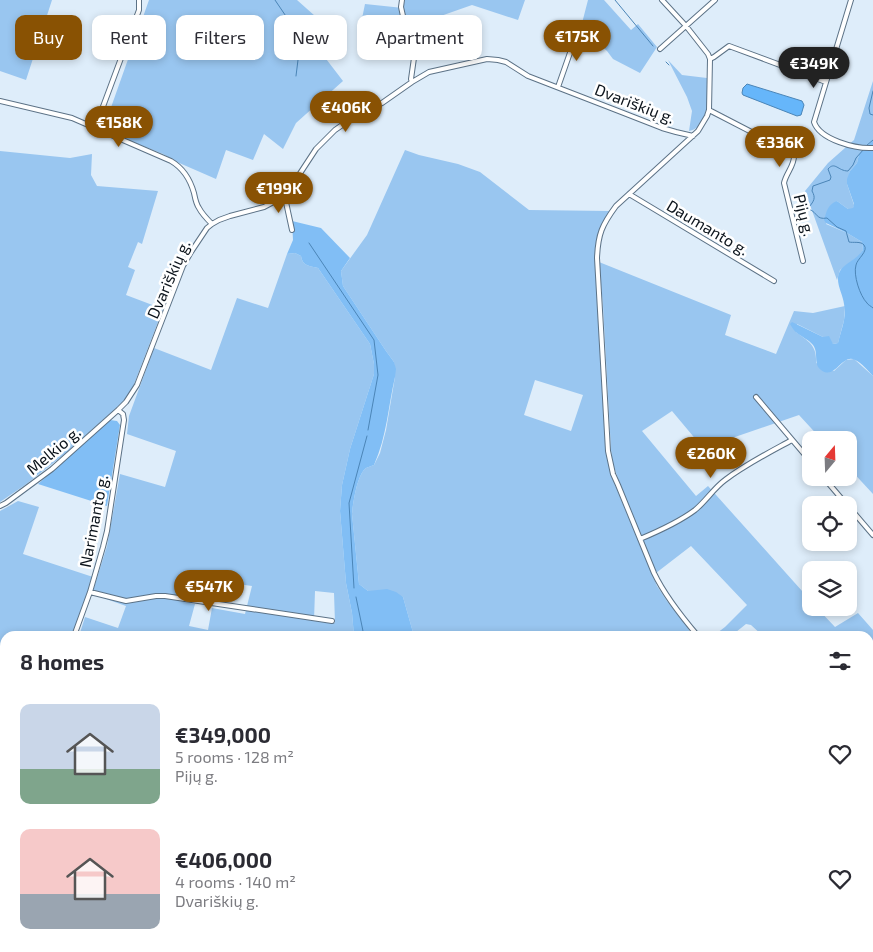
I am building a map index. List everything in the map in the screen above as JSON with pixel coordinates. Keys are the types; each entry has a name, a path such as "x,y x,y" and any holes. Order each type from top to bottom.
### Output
{"street":[{"path":"95,128 139,10 139,0"},
{"path":"402,0 401,7 405,25 416,44 412,82"},
{"path":"662,0 706,50 710,58 708,116 693,136 616,206 602,228 598,242 597,258 610,461 618,486 660,587 694,631"},
{"path":"660,49 714,0"},
{"path":"852,0 815,118 815,125 822,133 840,142 871,148"},
{"path":"558,87 578,30"},
{"path":"710,58 714,58 729,46 826,82"},
{"name":"Dvariškių g.","path":"118,410 126,402 137,385 183,266 212,224 230,216 264,207 279,199 297,178 316,149 335,130 354,116 382,102 429,72 487,59 498,60 506,62 528,76 662,128 693,136"},
{"path":"0,101 72,118 161,155 178,165 184,172 192,185 198,207 212,224"},
{"name":"Pijų g.","path":"709,110 794,155 794,160 784,183 803,261"},
{"path":"284,194 292,230"},
{"name":"Daumanto g.","path":"629,194 774,281"},
{"path":"756,397 802,452"},
{"name":"Melkio g.","path":"0,506 52,469 118,410"},
{"name":"Narimanto g.","path":"76,631 90,592 107,531 124,420 124,416 118,410"},
{"path":"640,539 679,521 696,509 725,480 755,460 792,440"},
{"path":"831,486 839,496"},
{"path":"857,516 873,535"},
{"path":"90,592 126,601 164,596 332,621"}],"shaded area":[{"path":"0,0 52,0 47,15 15,15 15,60 32,60 26,80 0,71"},
{"path":"149,0 297,0 314,15 274,15 274,60 327,60 343,81 296,123 283,149 264,134 253,160 226,150 216,179 163,154 103,130 128,60 166,60 166,15 144,15"},
{"path":"405,0 525,0 518,20 472,5 444,15 363,15 365,4 403,8"},
{"path":"588,0 604,0 631,30 638,24 657,47 640,73 613,59 581,27"},
{"path":"668,60 682,75 707,78 707,101 704,117 696,128 689,131 692,111"},
{"path":"873,81 873,140 859,154 857,163 850,171 847,184 854,205 853,209 848,209 837,201 826,224 862,242 863,250 860,255 840,270 837,280 805,191 828,163 854,140"},
{"path":"747,84 802,101 804,105 801,115 797,116 743,95 743,88"},
{"path":"873,140 873,376 860,363 850,359 834,370 826,372 817,365 816,351 813,345 796,332 790,324 792,322 823,337 829,336 833,344 838,343 845,309 838,283 838,275 842,268 863,250 862,242 826,223 824,220 829,206 837,201 848,209 853,208 854,204 847,179 850,171 857,163 859,154"},
{"path":"405,150 480,172 529,210 610,211 596,241 595,252 606,452 613,480 657,586 690,631 413,631 403,597 368,591 359,584 352,514 354,496 363,472 366,468 374,465 380,453 395,377 394,362 343,286 341,271 367,235","holes":["535,380 583,395 571,431 524,415"]},
{"path":"0,151 70,158 92,154 91,175 97,186 158,191 142,244 138,242 128,267 135,270 126,295 163,309 133,387 126,399 65,454 0,502"},
{"path":"292,221 321,228 350,258 341,271 343,286 394,362 396,369 395,377 382,443 374,465 366,468 360,477 352,514 359,584 368,591 387,589 403,597 413,631 354,631 346,583 340,511 342,485 350,449 374,374 374,364 370,344 318,268 305,264 301,256 295,253 287,254 293,240"},
{"path":"295,253 301,256 305,264 318,268 370,344 374,374 350,449 342,485 340,511 346,583 354,631 81,631 85,617 118,628 126,606 92,594 107,546 120,474 165,487 176,451 127,434 129,416 154,348 211,370 237,298 268,308 287,254","holes":["186,570 204,571 199,598 228,602 231,583 252,586 245,614 212,608 208,630 189,626 195,604 179,601","315,591 334,593 335,623 314,620"]},
{"path":"599,262 731,315 725,335 776,354 794,311 813,313 845,306 844,320 838,343 833,344 797,324 796,332 814,348 816,363 834,371 846,360 854,359 873,376 873,494 858,478 858,431 814,431 799,415 732,438 708,454 672,411 642,431 696,496 708,486 802,591 802,616 825,616 835,627 853,616 857,616 858,613 873,631 758,631 751,625 746,624 737,631 720,631 747,605 691,546 656,573 620,484 613,464"},
{"path":"110,420 117,421 120,425 107,506 38,484"},
{"path":"18,501 39,507 23,554 93,577 74,631 0,631 0,511"}],"waterway":[{"path":"275,0 298,34 300,44 296,76"},
{"path":"615,0 653,46"},
{"path":"666,62 669,65"},
{"path":"873,91 869,108 870,114 873,115"},
{"path":"866,146 873,140"},
{"path":"864,149 848,171 835,166 828,169 831,177 830,180 813,186 814,199 809,209 819,217 827,218 837,227 846,231 849,242 864,245 865,250 857,263 855,274 862,296 867,304 873,308"},
{"path":"309,243 374,340 378,375 368,430"},
{"path":"354,588 349,503 367,436"},
{"path":"356,597 363,631"}]}
